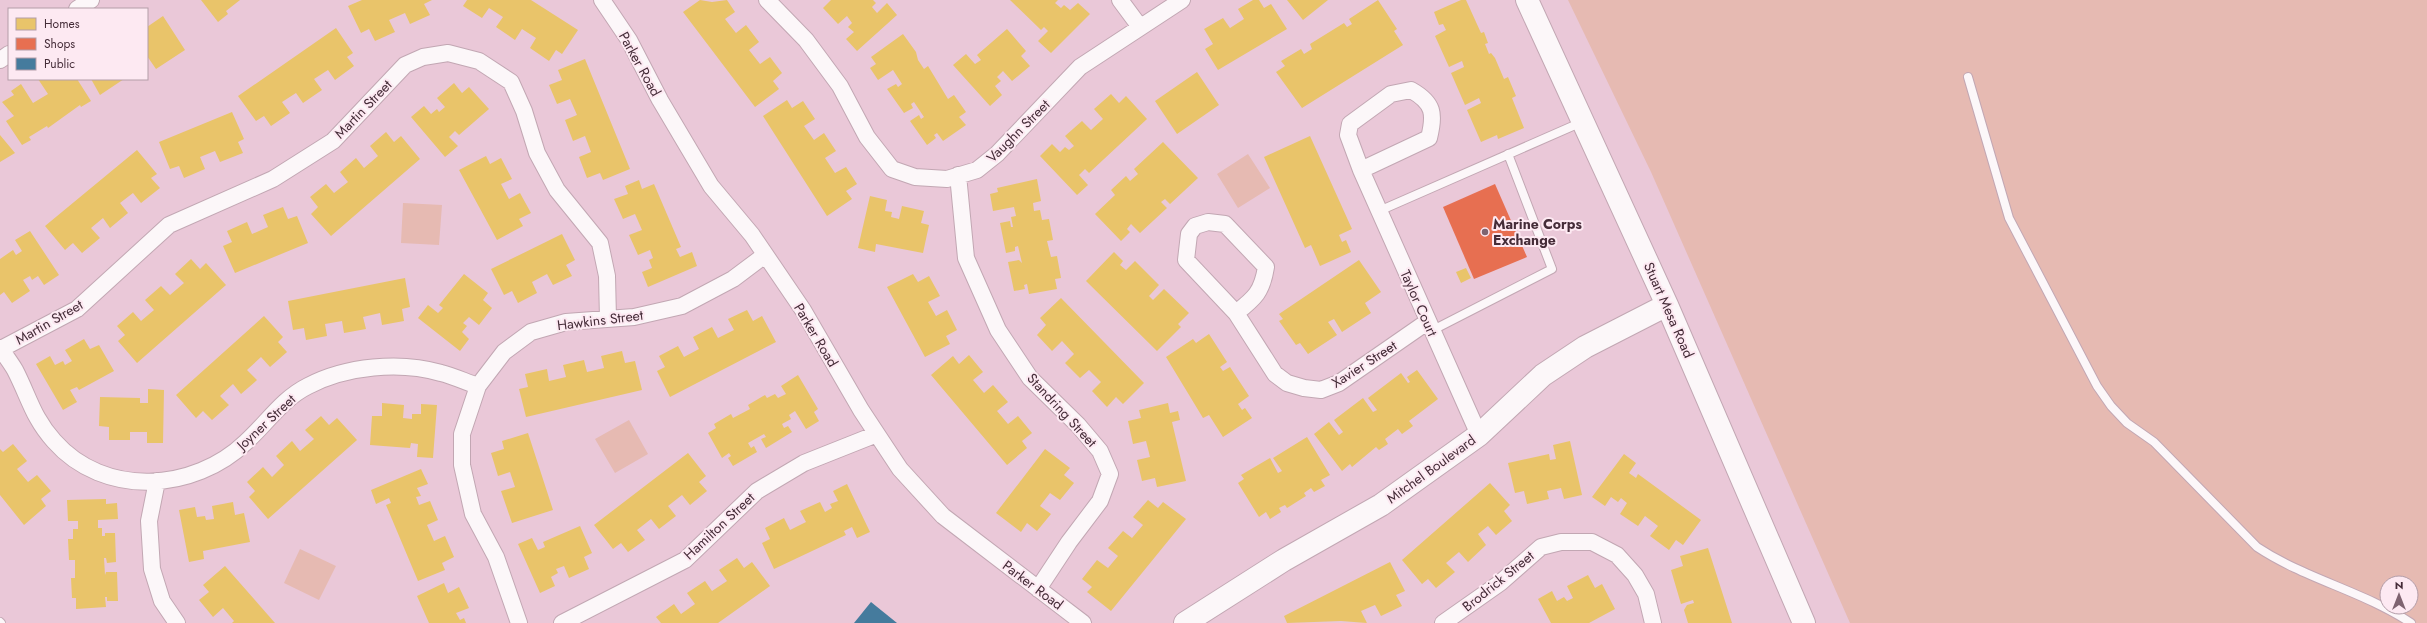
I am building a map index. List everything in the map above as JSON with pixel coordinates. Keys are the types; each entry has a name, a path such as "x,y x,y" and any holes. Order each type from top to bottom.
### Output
{"main road":[{"name":"Stuart Mesa Road","path":"1527,0 1667,305 1804,623"},
{"name":"Mitchel Boulevard","path":"1185,623 1284,560 1381,505 1479,435 1543,375 1585,347 1667,305"}],"street":[{"path":"79,8 91,0"},
{"name":"Parker Road","path":"602,0 629,40 660,100 711,186 765,255 803,310 900,470 943,516 1083,623"},
{"name":"Vaughn Street","path":"767,0 806,40 836,80 867,136 892,169 915,177 947,179 977,170 997,154 1080,67 1182,0"},
{"path":"1120,0 1140,27"},
{"name":"Martin Street","path":"0,348 77,309 169,224 273,179 333,140 405,65 423,57 448,53 479,61 511,82 524,111 537,153 557,190 600,243 607,276 608,319"},
{"name":"Taylor Court","path":"1361,170 1429,138 1433,120 1430,106 1423,97 1411,90 1391,94 1350,124 1348,135 1361,170 1429,326 1479,435"},
{"name":"Standring Street","path":"958,175 966,258 998,330 1030,378 1078,425 1100,451 1110,474 1100,501 1069,542 1038,589"},
{"name":"Xavier Street","path":"1236,313 1251,302 1263,285 1266,267 1225,224 1208,222 1195,226 1189,234 1186,260 1236,313 1275,374 1288,384 1321,390 1339,383 1429,326"},
{"name":"Hawkins Street","path":"519,623 496,557 473,514 462,465 462,434 478,386 504,352 531,332 566,322 634,317 682,306 733,279 765,255"},
{"name":"Joyner Street","path":"0,348 15,370 32,410 54,442 83,467 130,481 166,481 207,470 246,443 286,399 309,385 345,372 371,368 405,367 440,372 478,386"},
{"name":"Hamilton Street","path":"562,623 684,560 756,490 804,463 877,434"},
{"path":"157,481 149,521 152,569 162,601 177,623"},
{"name":"Brodrick Street","path":"1443,623 1500,583 1541,547 1561,542 1592,542 1617,556 1635,574 1646,594 1654,623"}],"lane":[{"path":"1968,77 2009,218 2090,373 2110,406 2127,423 2159,447 2257,546 2276,560 2369,600 2411,623"},
{"path":"1379,211 1583,122"},
{"path":"1429,326 1552,269 1508,154"}],"shaded area":[{"path":"1568,0 2427,0 2427,623 1850,623 1651,172"},
{"path":"1248,154 1270,188 1238,208 1217,174"},
{"path":"403,203 442,205 439,245 401,243"},
{"path":"629,420 648,454 615,473 595,439"},
{"path":"300,549 336,566 319,600 284,583"}],"building: Homes":[{"path":"201,0 240,0 226,11 228,14 218,22"},
{"path":"362,0 432,0 424,4 430,15 410,24 405,13 389,20 395,32 375,41 369,29 361,33 348,6"},
{"path":"467,0 531,0 578,30 562,54 556,50 549,61 530,48 536,38 522,29 515,40 496,27 503,17 489,8 482,18 463,6"},
{"path":"700,0 712,2 727,0 735,12 725,19 736,33 746,25 759,42 749,50 760,64 770,57 782,73 773,81 779,89 755,107 683,12"},
{"path":"831,0 873,0 876,3 872,7 877,13 887,3 897,15 857,51 846,39 854,32 848,27 852,23 847,16 838,24 823,8"},
{"path":"1010,0 1058,0 1055,3 1061,8 1064,5 1070,10 1078,3 1090,14 1051,53 1038,41 1048,31 1044,27 1041,30"},
{"path":"1253,0 1259,0 1264,8 1271,4 1287,29 1218,70 1205,49 1213,44 1204,29 1223,18 1230,28 1244,19 1238,9"},
{"path":"1287,0 1328,0 1303,20"},
{"path":"1378,0 1397,29 1394,31 1403,45 1302,108 1276,72 1285,66 1281,61 1301,49 1304,54 1312,49 1310,44 1344,23 1347,27 1352,24 1349,19"},
{"path":"1461,0 1466,0 1481,33 1484,32 1488,43 1485,44 1489,54 1491,53 1495,58 1504,79 1508,77 1516,96 1512,98 1524,128 1498,139 1497,135 1481,142 1467,110 1481,103 1479,98 1465,105 1451,73 1464,67 1462,61 1449,67 1435,36 1446,30 1443,24 1439,25 1434,12"},
{"path":"163,16 185,50 156,69 148,57 148,26"},
{"path":"336,28 353,53 347,57 354,66 335,80 328,70 314,79 322,90 303,103 296,93 282,102 290,113 271,126 264,116 256,121 238,96"},
{"path":"1007,29 1026,51 1021,56 1030,66 1012,81 1003,71 997,77 1001,81 995,86 1002,95 990,106 953,65 966,54 975,64 981,60 977,55"},
{"path":"903,34 916,52 918,60 924,69 928,66 948,99 954,95 966,112 959,117 966,125 943,141 937,133 934,135 936,138 927,145 910,121 919,115 921,119 924,117 914,102 911,104 913,108 904,113 887,89 896,84 898,87 902,84 893,70 878,80 870,68 876,64 871,57"},
{"path":"585,59 630,169 603,180 600,173 587,178 579,157 591,152 585,136 573,141 565,120 577,115 570,99 557,104 549,85 562,80 558,70"},
{"path":"1197,72 1219,105 1177,134 1155,101"},
{"path":"39,80 78,80 91,101 81,107 80,105 48,128 47,126 29,137 31,140 22,145 6,121 14,116 2,102 14,95 11,91 21,84 33,103 48,94"},
{"path":"92,80 122,80 100,95"},
{"path":"454,83 462,93 469,87 489,109 459,135 455,131 449,137 458,146 445,157 411,117 424,106 431,114 437,109 439,112 445,107 437,98"},
{"path":"1111,94 1119,103 1126,96 1147,119 1089,173 1085,169 1079,175 1088,185 1077,195 1040,156 1052,144 1060,152 1065,147 1069,150 1074,146 1065,136 1082,121 1091,130 1103,119 1094,109"},
{"path":"787,100 792,108 803,101 815,119 804,126 814,140 824,133 836,151 825,158 835,173 846,167 857,184 846,191 852,199 827,216 763,116"},
{"path":"232,112 244,139 238,142 243,153 220,162 215,151 200,157 205,169 184,178 179,166 170,169 159,142"},
{"path":"386,132 394,142 401,136 420,159 331,236 311,214 318,207 310,197 326,184 334,193 348,182 340,172 356,158 364,168 378,156 370,146"},
{"path":"0,135 15,153 0,162"},
{"path":"1310,136 1352,229 1339,235 1342,242 1346,240 1351,252 1320,266 1311,245 1305,248 1264,157"},
{"path":"1163,142 1198,178 1170,204 1165,199 1161,202 1167,208 1140,233 1131,224 1127,229 1130,232 1121,241 1095,214 1115,195 1111,190 1126,176 1130,181 1138,174 1134,169"},
{"path":"137,150 157,174 151,178 160,188 141,203 133,193 120,203 128,213 110,228 103,218 91,228 100,238 82,253 73,243 65,250 45,226"},
{"path":"486,156 490,164 501,158 512,179 501,184 509,199 520,193 531,213 519,219 523,226 497,240 459,170"},
{"path":"1037,179 1041,201 1033,203 1034,211 1040,210 1042,220 1049,219 1053,240 1047,241 1051,257 1057,256 1061,278 1055,279 1057,289 1029,294 1027,284 1024,285 1025,289 1014,291 1008,262 1019,260 1022,263 1018,246 1015,247 1015,251 1006,253 1000,223 1010,221 1011,227 1013,227 1011,217 1016,216 1014,207 993,211 990,194 998,192 997,188"},
{"path":"639,180 642,189 654,184 681,247 676,249 680,257 692,252 697,266 648,287 642,272 652,268 649,260 653,258 650,250 638,255 629,235 642,230 635,214 623,219 614,199 628,194 625,186"},
{"path":"870,196 887,200 885,211 892,212 891,217 899,219 902,206 924,211 921,223 929,225 923,253 876,244 875,252 858,248"},
{"path":"283,207 288,219 297,216 308,243 235,273 223,246 232,242 227,231 247,222 252,234 268,227 263,215"},
{"path":"30,231 59,275 44,285 38,276 32,280 30,276 23,280 30,291 12,303 4,292 0,295 0,259 13,250 16,255 22,251 15,240"},
{"path":"562,234 575,260 566,265 572,276 553,285 547,274 532,282 537,293 518,303 512,291 504,295 491,269"},
{"path":"1114,252 1123,261 1120,265 1126,270 1135,261 1159,285 1149,296 1153,300 1164,289 1189,313 1178,324 1181,327 1157,351 1086,281"},
{"path":"191,259 200,269 206,263 226,285 137,363 118,341 125,335 117,326 133,312 141,321 154,310 145,300 161,286 170,295 184,283 175,274"},
{"path":"1359,260 1381,292 1365,303 1371,313 1342,332 1334,319 1328,322 1337,335 1308,354 1300,343 1296,345 1279,321 1283,319 1279,314"},
{"path":"1466,268 1471,278 1461,283 1456,272"},
{"path":"464,274 488,293 483,300 492,308 479,325 469,317 463,323 467,326 462,332 469,339 460,351 418,318 428,305 438,313 443,308 439,305"},
{"path":"913,274 918,282 929,276 940,296 928,302 936,316 947,310 957,330 946,336 950,344 925,357 887,287"},
{"path":"405,278 410,307 402,309 404,321 382,325 380,313 363,317 366,329 344,333 342,321 325,324 327,336 306,340 304,328 293,330 288,301"},
{"path":"1061,298 1144,383 1123,404 1116,397 1107,407 1092,391 1101,382 1089,370 1080,378 1065,363 1074,354 1062,341 1052,351 1037,335 1046,325 1040,318"},
{"path":"747,310 753,321 762,316 776,342 670,397 657,371 665,367 659,356 678,346 684,357 699,349 693,337 712,327 718,338 734,330 728,319"},
{"path":"264,316 283,337 278,342 287,352 270,367 261,357 247,370 257,380 241,394 233,384 220,396 229,405 212,420 203,411 196,418 176,395"},
{"path":"1209,334 1227,362 1220,367 1223,371 1230,367 1249,396 1238,404 1242,410 1245,408 1252,418 1223,437 1209,415 1203,418 1166,357 1193,339 1196,343"},
{"path":"84,339 90,349 99,345 114,371 79,390 77,387 70,390 77,402 63,410 36,364 50,356 55,365 63,361 65,365 72,361 65,350"},
{"path":"622,351 625,363 635,361 642,390 526,417 519,389 528,387 525,374 547,369 549,381 566,377 563,365 584,360 587,372 604,368 601,356"},
{"path":"969,355 983,372 973,380 984,393 993,385 1008,402 997,411 1008,424 1018,416 1032,433 1022,441 1027,448 1007,465 931,375 953,356 959,364"},
{"path":"1417,370 1438,399 1409,421 1413,426 1402,434 1398,429 1385,439 1388,444 1379,450 1376,447 1352,467 1350,464 1342,471 1314,434 1329,422 1339,435 1343,432 1334,420 1363,398 1373,412 1377,410 1368,398 1401,373 1408,383 1410,382 1407,377"},
{"path":"798,375 818,409 814,412 819,421 806,429 795,411 789,415 791,419 782,424 784,428 788,426 792,432 766,448 761,439 766,437 764,434 748,443 751,448 754,446 757,452 733,466 728,458 731,456 729,453 722,458 708,433 716,428 714,424 731,414 733,418 750,409 748,405 765,395 767,398 775,394 778,398 786,394 781,386"},
{"path":"148,389 164,390 163,443 147,443 147,432 130,432 130,440 109,440 109,427 99,426 100,397 140,398 140,403 148,403"},
{"path":"382,403 404,405 403,418 412,419 412,414 421,414 421,404 437,405 433,458 417,457 418,444 411,443 410,448 370,445 372,416 382,416"},
{"path":"1168,403 1170,413 1178,411 1180,420 1172,422 1186,481 1157,487 1155,478 1142,481 1137,460 1150,457 1146,441 1133,444 1128,421 1141,418 1139,410"},
{"path":"321,416 329,425 337,418 357,440 268,519 249,497 255,491 247,482 263,467 272,477 284,465 276,456 292,441 300,451 314,439 305,430"},
{"path":"528,433 553,510 512,523 501,491 515,487 510,472 498,476 491,453 504,449 502,441"},
{"path":"1307,437 1330,475 1321,480 1325,486 1314,492 1311,488 1304,493 1306,496 1287,508 1285,505 1279,508 1281,512 1270,519 1266,512 1259,517 1238,483 1244,479 1241,475 1270,458 1278,473 1282,471 1273,458"},
{"path":"1570,441 1582,495 1564,499 1561,488 1547,491 1549,499 1527,504 1524,491 1515,493 1508,463 1549,454 1550,460 1556,459 1553,445"},
{"path":"13,444 27,461 17,469 28,482 37,475 51,491 41,499 46,506 24,525 0,495 0,449 3,452"},
{"path":"1045,449 1070,468 1064,475 1074,483 1060,500 1050,493 1040,506 1051,514 1037,531 1027,523 1021,532 996,513"},
{"path":"688,453 706,476 699,482 707,491 690,505 682,495 668,506 676,516 659,529 651,519 637,530 645,540 628,552 621,543 613,549 594,525"},
{"path":"1624,454 1636,463 1629,473 1636,478 1638,474 1701,520 1683,545 1676,540 1669,550 1650,536 1658,526 1645,516 1638,526 1620,514 1627,503 1621,498 1618,502 1611,497 1605,506 1592,497"},
{"path":"421,469 428,484 417,488 421,496 416,497 419,505 430,501 438,520 427,525 434,541 445,536 454,557 442,563 445,570 418,581 386,505 391,503 389,498 376,504 371,490"},
{"path":"1490,483 1510,505 1504,511 1512,521 1496,535 1488,526 1478,534 1486,545 1468,562 1459,552 1446,563 1455,572 1436,588 1428,579 1422,584 1402,560"},
{"path":"847,484 870,532 857,538 852,527 844,531 846,535 774,569 762,543 770,539 765,528 784,518 790,530 806,522 800,511 820,502 825,512 832,508 830,504 838,501 833,491"},
{"path":"106,499 106,504 117,503 118,519 98,520 98,528 102,528 102,536 105,536 105,533 115,533 116,562 107,563 106,558 104,558 105,575 106,572 117,572 118,601 107,601 107,597 105,597 106,607 76,609 76,598 72,598 71,578 75,578 75,560 69,560 68,539 73,539 73,529 78,529 78,521 68,521 67,500"},
{"path":"1148,500 1158,508 1163,502 1186,519 1111,611 1087,592 1092,587 1082,579 1097,560 1108,568 1118,556 1108,548 1123,531 1132,538 1143,525 1133,517"},
{"path":"233,502 235,515 244,513 250,542 203,551 204,559 189,562 179,510 195,507 197,517 205,516 206,520 214,519 212,506"},
{"path":"580,526 592,553 584,557 589,569 569,578 564,566 556,569 558,573 551,577 555,586 540,593 518,544 532,538 538,550 545,547 543,542"},
{"path":"1708,548 1732,623 1688,623 1684,610 1687,605 1694,603 1693,600 1681,604 1671,570 1683,566 1680,556"},
{"path":"737,558 744,568 752,562 770,586 718,623 661,623 656,617 674,604 681,614 695,604 687,593 705,581 712,591 727,581 719,570"},
{"path":"1390,562 1405,591 1396,595 1402,606 1381,616 1375,605 1361,611 1367,623 1341,621 1287,623 1284,616"},
{"path":"225,566 275,623 232,623 234,621 223,608 213,617 199,600 209,592 203,585"},
{"path":"1588,575 1595,588 1602,584 1615,609 1589,623 1551,623 1538,599 1552,591 1557,601 1564,597 1567,601 1573,598 1567,586"},
{"path":"444,583 448,593 459,587 469,608 456,613 460,620 464,618 466,623 429,623 417,596"}],"building: Shops":[{"name":"Marine Corps Exchange","path":"1495,184 1527,257 1474,279 1443,207"}],"building: Public":[{"path":"871,602 897,623 854,623"}],"place":[{"name":"Marine Corps Exchange","path":"1485,232"}]}
